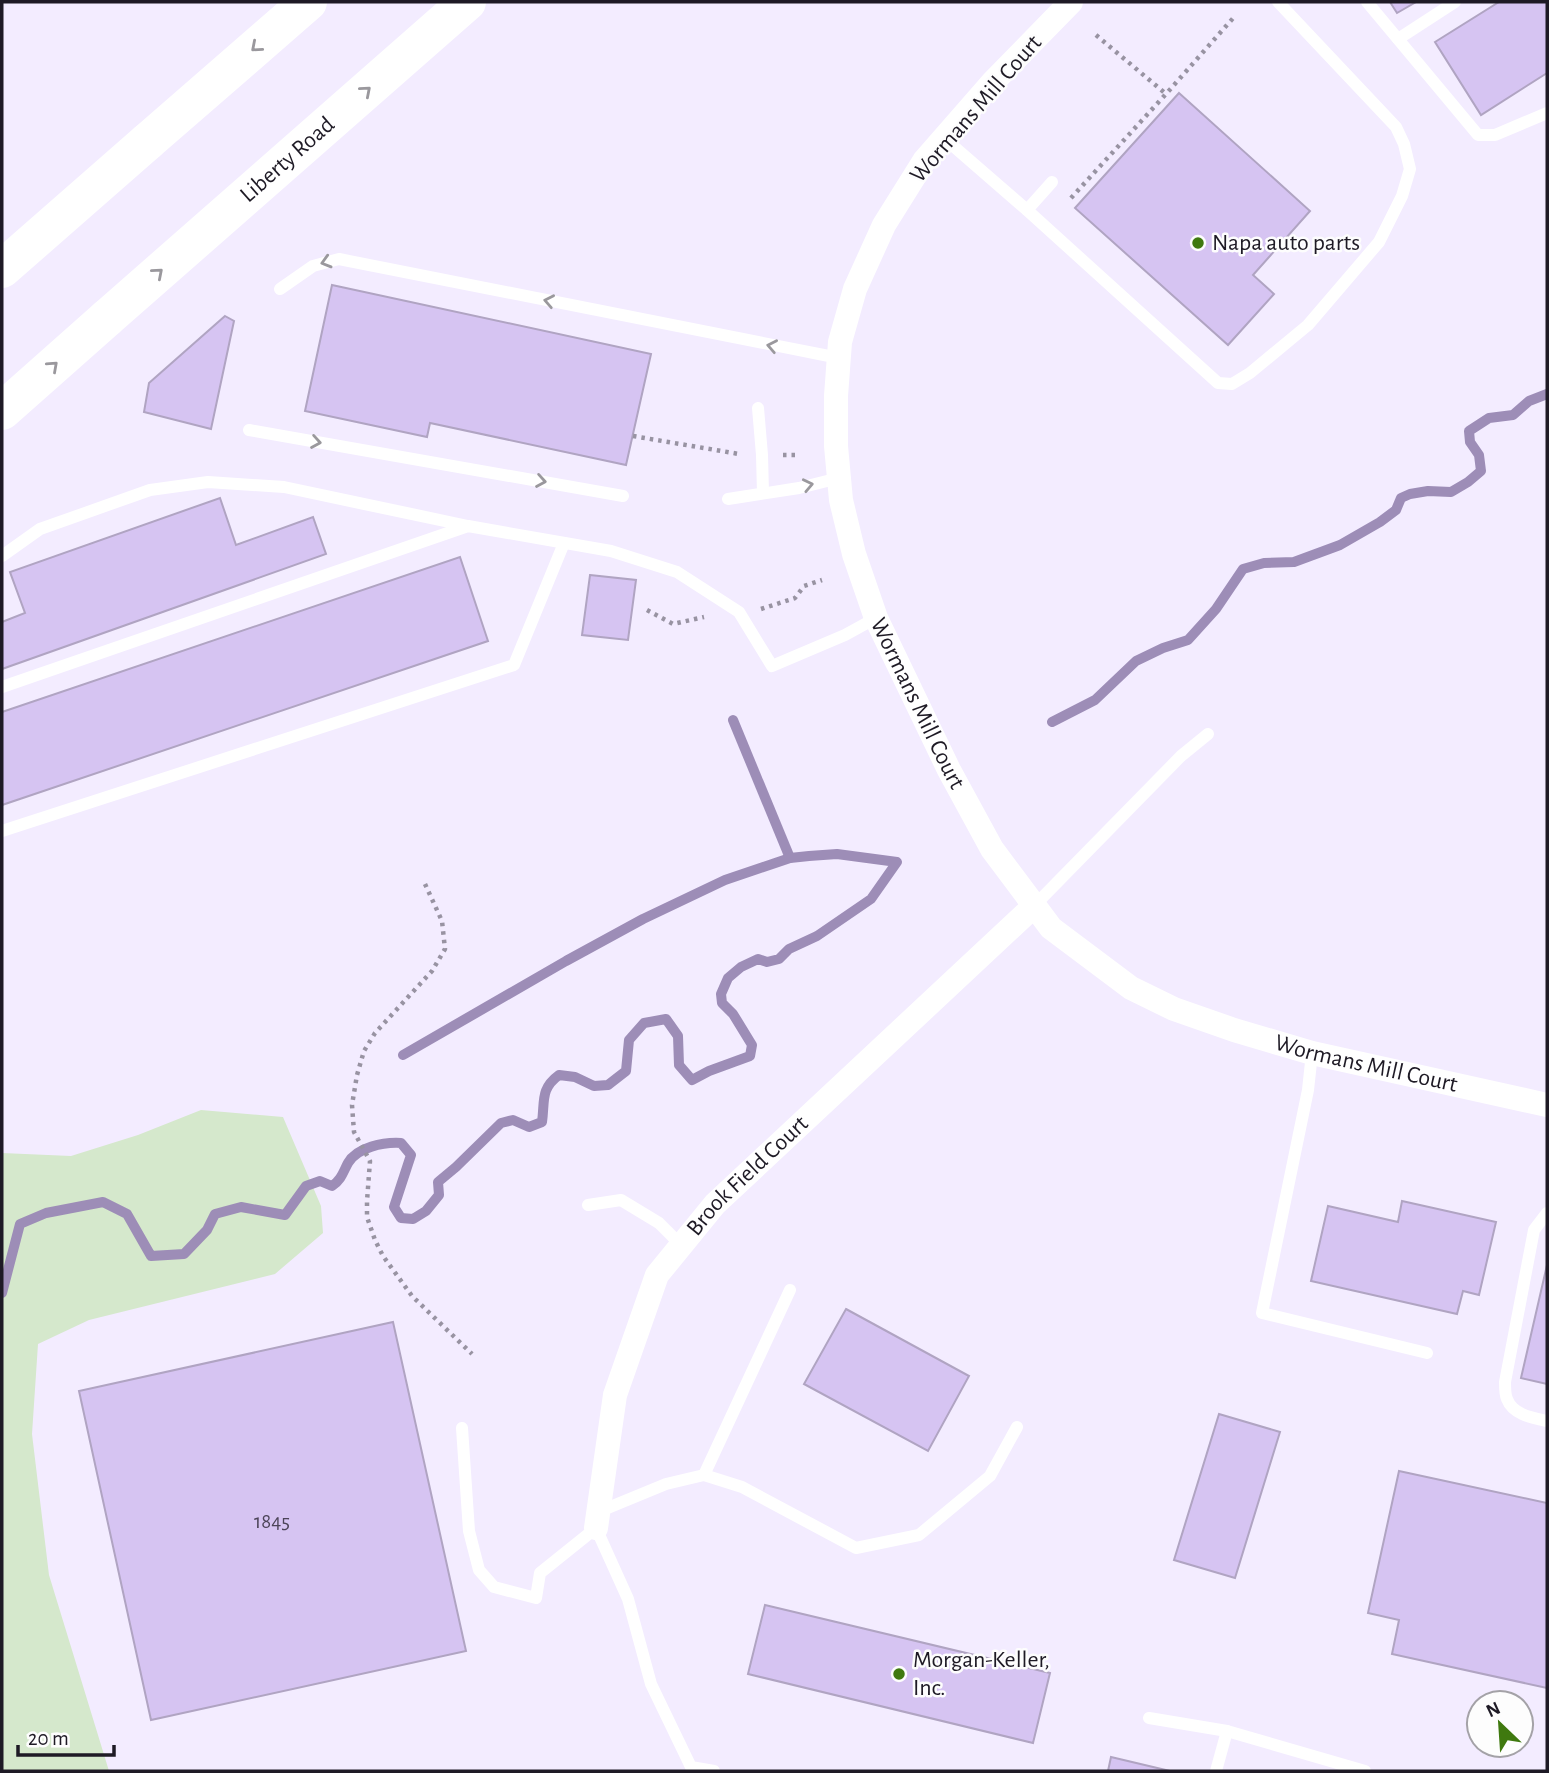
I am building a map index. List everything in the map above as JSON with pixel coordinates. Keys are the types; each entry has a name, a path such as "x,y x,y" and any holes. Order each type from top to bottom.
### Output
{"main road":[{"path":"2,269 308,2"},
{"name":"Liberty Road","path":"2,411 467,2"},
{"path":"2,234 147,142"}],"street":[{"name":"Wormans Mill Court","path":"1071,2 993,82 924,161 884,225 855,289 840,342 836,396 839,478 841,500 854,554 876,618 949,771 992,849 1051,928 1130,988 1174,1009 1234,1030 1312,1052 1547,1105"},
{"name":"Brook Field Court","path":"597,1520 615,1395 657,1275 715,1204 1034,906"}],"lane":[{"path":"944,138 1218,383 1232,384 1250,373 1308,325 1379,242 1402,196 1410,169 1404,144 1396,127 1278,2"},
{"path":"1367,2 1478,135 1495,135 1547,113"},
{"path":"1398,39 1455,2"},
{"path":"1027,210 1052,182"},
{"path":"280,289 313,266 338,259 839,358"},
{"path":"758,408 763,493"},
{"path":"249,430 622,496"},
{"path":"728,499 799,488 839,478"},
{"path":"2,555 40,528 150,490 208,482 284,487 468,526 611,551 677,572 739,612 772,666 845,635 876,618"},
{"path":"2,687 468,526"},
{"path":"2,831 514,665 564,542"},
{"path":"1034,906 1181,756 1208,734"},
{"path":"1312,1052 1308,1090 1262,1313 1427,1353"},
{"path":"588,1205 621,1200 659,1223 681,1245"},
{"path":"1547,1213 1534,1230 1505,1382 1507,1399 1514,1409 1547,1421"},
{"path":"704,1475 790,1290"},
{"path":"462,1428 469,1531 479,1570 494,1587 536,1598 540,1573 597,1520 666,1484 704,1475 742,1487 856,1548 919,1535 990,1476 1017,1427"},
{"path":"597,1520 628,1599 651,1684 691,1767 714,1771"},
{"path":"1149,1718 1227,1731 1365,1771"},
{"path":"1216,1771 1227,1731"}],"path":[{"path":"1071,198 1235,16"},
{"path":"1096,36 1167,94"},
{"path":"633,436 746,456 796,455"},
{"path":"425,884 442,921 445,949 432,971 375,1033 364,1051 352,1105 354,1132 370,1161 367,1217 374,1240 412,1296 472,1354"}],"green space":[{"path":"201,1110 283,1117 321,1206 323,1233 275,1274 89,1320 38,1344 32,1434 49,1575 109,1771 2,1771 2,1153 71,1156 138,1135"}],"building":[{"path":"1390,2 1416,2 1397,13"},
{"path":"1499,2 1547,2 1547,73 1481,115 1435,42"},
{"name":"Napa auto parts","path":"1179,93 1310,211 1253,275 1274,294 1228,345 1075,208"},
{"path":"332,285 651,354 626,465 430,423 427,437 305,411"},
{"path":"225,316 234,321 211,429 144,412 149,383"},
{"path":"220,498 236,545 313,517 326,554 2,669 2,622 25,613 10,572"},
{"path":"460,557 488,641 2,805 2,712"},
{"path":"590,575 636,580 628,640 582,635"},
{"path":"1402,1201 1496,1222 1479,1295 1463,1291 1457,1314 1311,1281 1328,1206 1398,1222"},
{"path":"1547,1265 1547,1384 1521,1378"},
{"path":"846,1309 969,1376 928,1451 804,1384"},
{"path":"393,1322 466,1651 151,1720 79,1391"},
{"path":"1219,1414 1280,1432 1235,1578 1174,1560"},
{"path":"1399,1471 1547,1503 1547,1688 1392,1654 1399,1620 1368,1613"},
{"name":"Morgan-Keller, Inc.","path":"765,1605 1050,1673 1033,1743 748,1674"},
{"path":"1111,1757 1170,1771 1108,1771"}],"waterway":[{"path":"1052,722 1095,700 1136,661 1188,640 1216,609 1243,569 1264,563 1294,562 1340,545 1396,510 1401,498 1428,491 1451,492 1468,482 1481,471 1479,455 1470,442 1469,431 1489,418 1513,415 1529,401 1547,394"},
{"path":"733,720 790,858"},
{"path":"2,1293 20,1224 46,1213 103,1202 127,1214 151,1256 184,1254 207,1230 215,1214 241,1207 285,1215 306,1186 320,1181 332,1186 358,1153 387,1143 401,1143 411,1155 394,1207 401,1218 413,1219 426,1211 439,1195 438,1182 501,1123 513,1120 529,1127 542,1122 546,1090 559,1075 575,1077 594,1086 608,1085 626,1071 629,1040 644,1023 666,1019 678,1036 679,1065 692,1080 750,1056 752,1045 733,1014 722,1003 721,994 728,978 741,967 758,959 767,962 779,959 789,949 817,936 871,899 897,862 837,854 809,856 790,858 725,880 643,919 403,1055"}],"place":[{"name":"Napa auto parts","path":"1198,243"},
{"name":"Morgan-Keller, Inc.","path":"899,1674"}]}
